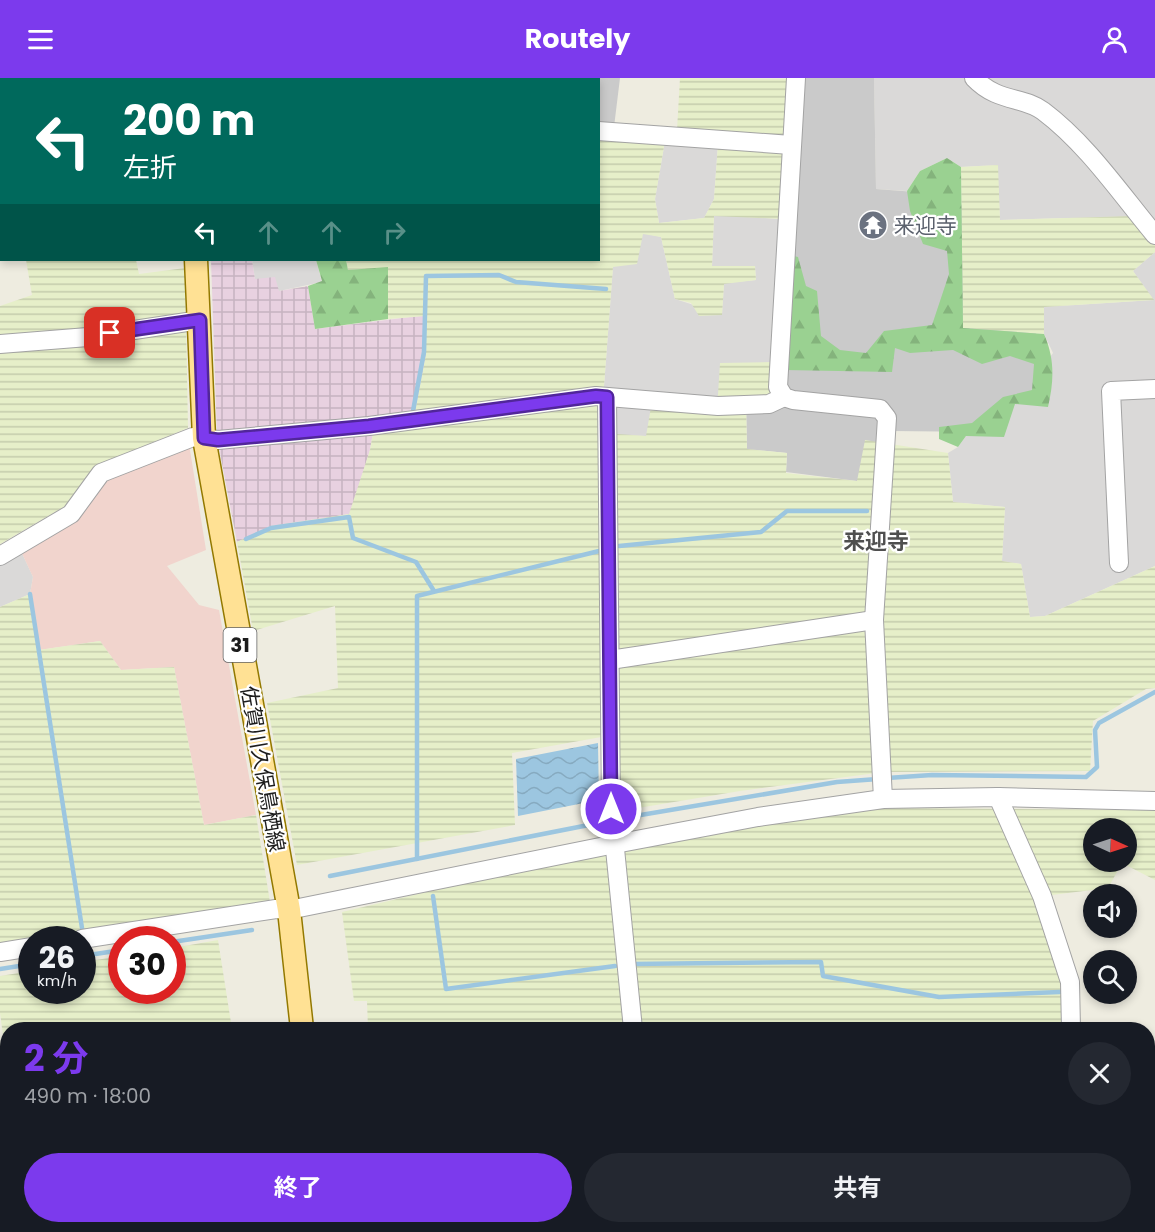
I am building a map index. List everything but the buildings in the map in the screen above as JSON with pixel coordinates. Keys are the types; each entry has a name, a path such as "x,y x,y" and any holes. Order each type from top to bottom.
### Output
{"main road":[{"name":"佐賀川久保鳥栖線","path":"196,261 204,438 289,910 301,1022"}],"street":[{"path":"784,397 778,387 796,78"},
{"path":"974,78 996,95 1041,109 1073,138 1155,235"},
{"path":"600,131 791,145"},
{"path":"0,344 88,337 200,320"},
{"path":"1119,563 1111,391 1155,389"},
{"path":"0,556 71,514 101,473 193,437 218,440 369,426 596,396 718,406 769,404 784,397 880,409 887,418 874,620 882,785"},
{"path":"607,397 611,809 632,1022"},
{"path":"610,660 874,620"},
{"path":"96,937 276,909 289,910 614,837 758,818 882,785 998,797 1155,801"},
{"path":"998,797 1042,896 1070,982 1071,1022"},
{"path":"0,952 18,949"}],"shaded area":[{"path":"600,78 620,78 614,127 600,125"},
{"path":"801,78 874,78 876,189 955,195 1045,349 1043,395 1004,400 990,432 891,431 857,481 786,472 787,453 747,449 746,402 772,392"},
{"path":"874,78 1155,78 1155,241 1133,216 1000,220 997,165 961,167 947,158 920,171 907,191 876,189"},
{"path":"665,141 718,144 714,199 704,218 659,223 655,199"},
{"path":"714,215 782,219 773,362 718,410 646,436 604,434 604,386 613,266 643,233 661,237 675,299 722,314 724,283 756,280 755,266 712,266"},
{"path":"1155,252 1155,566 1045,616 1030,617 1021,564 1002,561 1005,507 953,502 948,453 958,447 966,436 1015,403 1053,353 1044,334 1044,307 1153,300 1133,271"},
{"path":"211,261 252,261 255,279 275,277 279,291 308,286 315,329 426,315 426,354 415,412 375,421 370,450 350,514 271,526 237,542 217,437"},
{"path":"252,261 316,261 322,282 279,291 255,279"},
{"path":"189,444 206,550 167,566 199,605 219,610 256,815 204,825 174,667 121,670 100,641 39,650 30,594 33,577 20,549 103,476"},
{"path":"20,549 33,577 30,594 0,607 0,561"}],"green space":[{"path":"680,78 792,79 788,131 781,138 677,130"},
{"path":"600,136 665,141 655,199 659,223 704,218 714,199 718,144 783,150 782,219 714,216 712,266 755,266 756,280 724,284 722,315 699,316 691,303 675,299 661,237 643,234 637,264 613,267 604,386 604,433 646,436 651,407 717,410 720,363 773,362 772,392 765,400 746,402 747,449 787,453 786,473 857,481 865,440 948,453 953,502 1005,507 1002,561 1021,564 1030,617 1045,616 1155,566 1155,688 1146,689 1093,721 1090,771 884,772 740,791 620,811 618,734 512,753 515,825 297,865 267,703 338,688 335,606 253,631 237,542 271,526 349,514 370,450 375,421 415,412 426,354 426,316 388,319 388,268 348,270 346,261 600,261"},
{"path":"947,158 961,167 963,328 1044,334 1050,352 1052,370 1048,407 1015,404 1004,437 966,436 958,447 939,439 939,427 972,423 1003,397 1032,390 1034,364 1010,356 982,364 953,350 910,353 895,348 892,372 784,370 790,255 798,257 806,286 817,291 821,336 840,350 866,353 884,331 932,325 949,274 947,251 923,244 910,211 907,191 920,171"},
{"path":"998,165 1000,220 1133,216 1155,241 1155,252 1133,271 1154,300 1044,307 1044,334 963,328 961,167"},
{"path":"26,261 136,261 139,274 185,268 188,428 95,466 67,505 0,544 0,306 32,295"},
{"path":"316,261 346,261 348,270 388,267 388,319 315,329 308,286 322,281"},
{"path":"30,594 39,650 100,641 121,670 174,667 204,825 256,815 270,902 96,930 96,926 18,926 18,942 0,945 0,607"},
{"path":"883,808 1155,810 1155,880 1137,871 1137,818 1083,818 1083,872 1117,872 1110,884 1083,884 1083,891 1036,897 1065,990 1065,1022 368,1022 367,1001 354,1001 342,912 494,876 756,824"},
{"path":"218,940 231,1022 1,1022 0,976 18,973 18,1004 96,1004 96,960 108,958 108,1004 186,1004 186,946"}],"water":[{"path":"598,743 599,800 518,816 516,759"}],"waterway":[{"path":"413,411 424,352 426,276 499,275 516,282 606,289"},
{"path":"619,546 761,532 787,511 867,511"},
{"path":"246,539 271,528 349,517 353,538 416,562 434,591"},
{"path":"417,859 417,596 599,551"},
{"path":"30,594 82,926"},
{"path":"887,778 932,775 1086,777 1097,767 1095,730 1099,723 1155,692"},
{"path":"617,819 837,782 878,779"},
{"path":"330,876 609,821"},
{"path":"433,896 446,989 615,966"},
{"path":"186,940 252,930"},
{"path":"96,954 108,952"},
{"path":"631,964 821,962 823,976 939,997 1060,992"},
{"path":"0,969 18,966"}],"place":[{"name":"来迎寺","path":"873,225"}],"district":[{"name":"来迎寺","path":"876,541"}],"route":[{"path":"110,333 200,320 204,438 218,440 369,426 596,396 607,397 611,809"}]}
